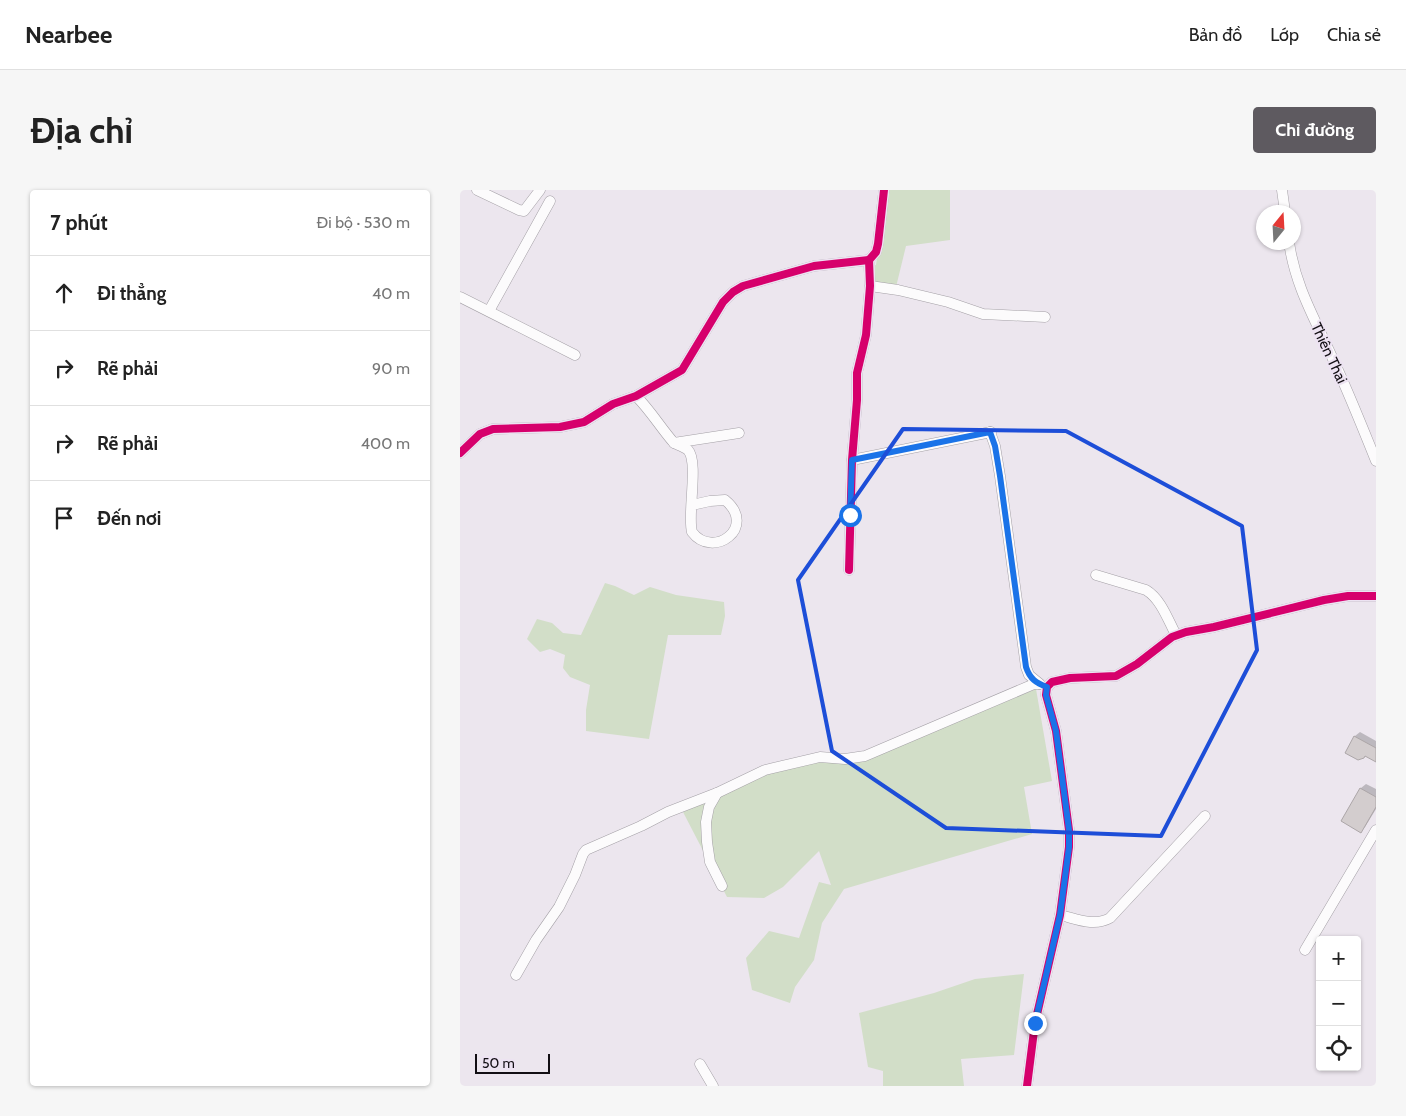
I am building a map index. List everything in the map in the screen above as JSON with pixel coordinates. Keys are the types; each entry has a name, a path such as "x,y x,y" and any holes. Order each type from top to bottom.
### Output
{"street":[{"path":"477,190 524,211 540,190"},
{"path":"460,454 480,434 493,429 560,426 584,422 613,404 636,396 682,370 723,302 733,292 743,286 814,266 856,263 869,260 876,252 878,244 884,190"},
{"path":"1282,190 1283,205"},
{"path":"489,311 550,201"},
{"name":"Thiên Thai","path":"1290,250 1300,288 1332,356 1376,460"},
{"path":"849,570 852,460 858,400 857,373 866,334 870,286 869,260"},
{"path":"870,286 898,290 948,302 983,314 1045,317"},
{"path":"460,297 575,355"},
{"path":"636,396 650,409 664,433 674,443 687,450 691,458 692,505 690,526 695,536 710,542 724,540 733,534 736,525 736,515 726,500 715,500 692,505"},
{"path":"852,460 990,432 995,446 1026,667 1029,675 1043,686 1056,731 1069,830 1068,855 1060,915 1035,1023 1027,1086"},
{"path":"674,443 739,433"},
{"path":"1096,575 1141,588 1152,594 1176,635"},
{"path":"516,975 536,940 559,906 586,850 668,812 717,793 765,770 820,757 845,759 865,756 1034,684 1043,686 1065,679 1116,676 1137,664 1176,635 1300,604 1348,596 1376,596"},
{"path":"717,793 709,807 706,822 707,842 710,862 722,886"},
{"path":"1060,915 1093,922 1103,922 1110,918 1205,816"},
{"path":"1305,950 1376,830"},
{"path":"700,1064 713,1086"}],"highlighted area":[{"path":"903,429 1066,431 1242,526 1257,650 1161,836 946,828 832,751 798,580"}],"green space":[{"path":"887,190 950,190 950,240 906,246 896,287 865,286 864,268 876,265"},
{"path":"605,583 634,595 650,587 676,595 724,602 725,616 721,635 668,635 649,739 586,731 586,710 590,685 570,677 563,668 565,655 550,649 540,652 527,639 537,619 552,623 563,633 581,635"},
{"path":"1036,689 1052,781 1024,787 1032,834 844,889 822,923 814,960 795,987 790,1003 752,990 746,958 769,931 799,938 819,882 831,885 819,851 783,887 764,898 727,897 683,812 769,774 827,760 868,758"},
{"path":"1024,974 1014,1055 961,1059 964,1086 883,1086 883,1071 868,1067 859,1013 934,993 975,979"}],"building":[{"path":"1354,736 1376,748 1376,762 1365,756 1358,760 1345,753"},
{"path":"1360,788 1376,797 1376,807 1361,833 1341,821"}],"cycle path":[{"path":"460,453 480,434 493,429 560,427 584,422 613,404 636,396 682,370 723,302 733,292 743,286 814,266 869,260 876,252 878,244 884,190"},
{"path":"849,570 857,373 866,335 870,286 869,260"},
{"path":"1027,1086 1035,1023 1060,915 1069,847 1069,830 1056,731 1046,695 1047,687 1052,682 1070,678 1116,676 1137,664 1172,637 1186,632 1324,600 1348,596 1376,596"}],"route":[{"path":"850,515 852,460 990,432 995,446 1000,476 1026,667 1033,680 1047,687 1046,695 1056,731 1069,830 1067,871 1063,898 1035,1023"}]}
